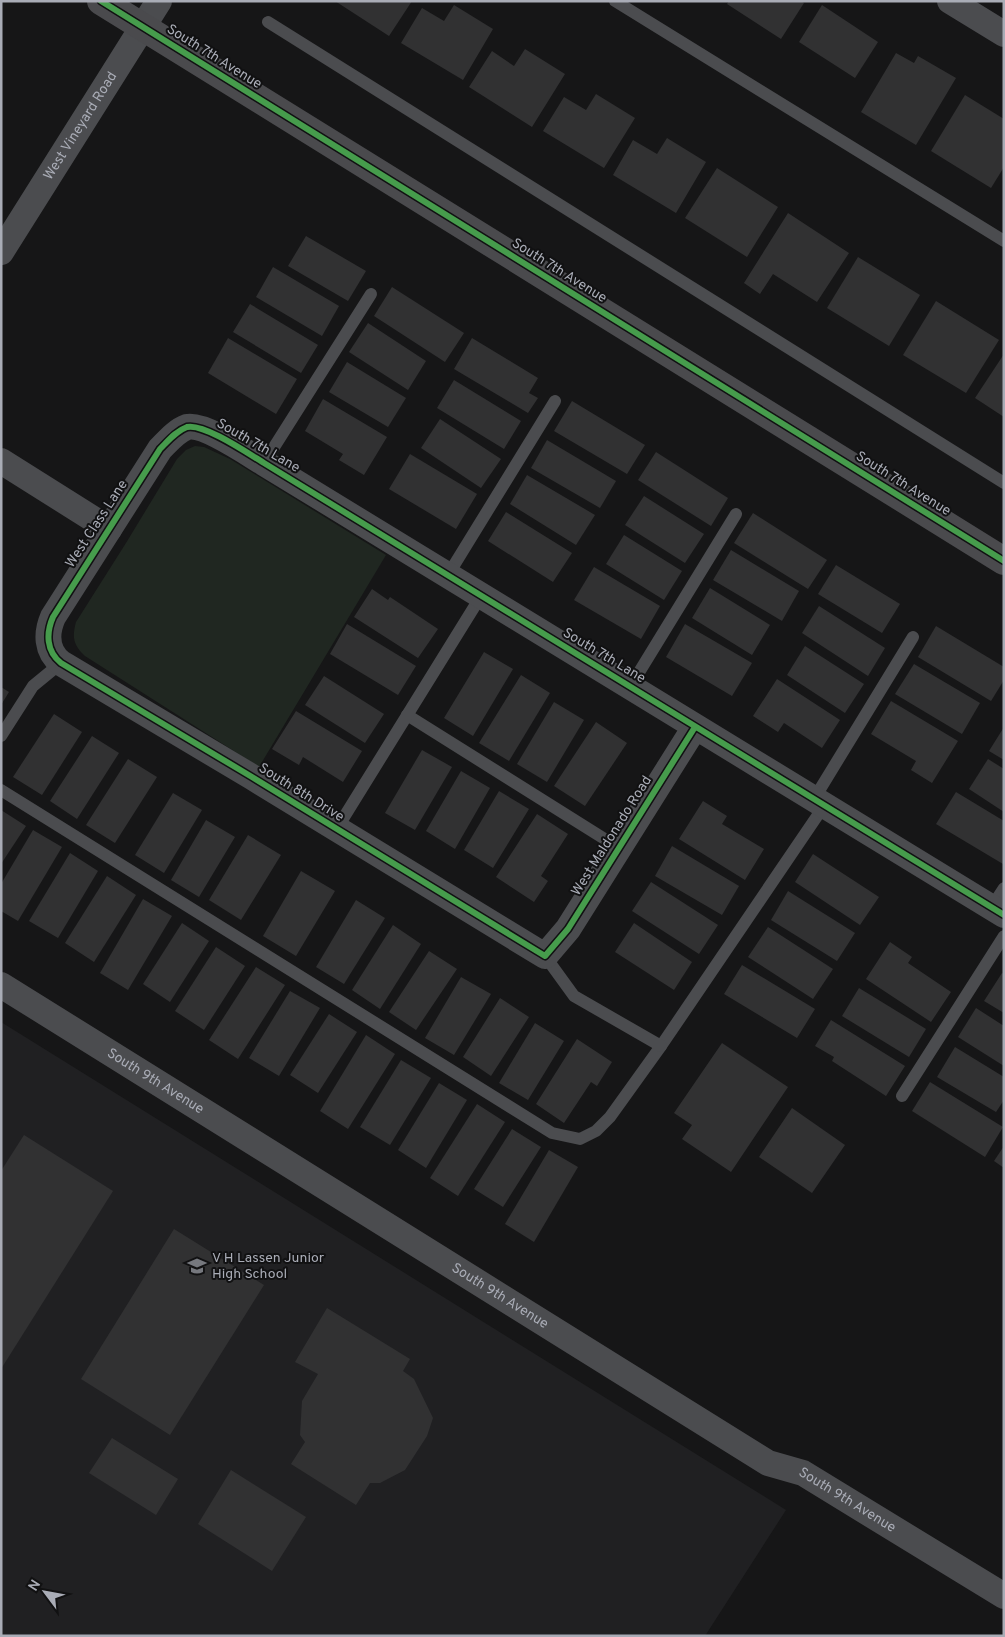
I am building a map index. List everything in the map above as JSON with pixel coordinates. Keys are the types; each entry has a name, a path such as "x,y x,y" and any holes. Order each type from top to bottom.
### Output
{"main road":[{"name":"South 7th Avenue","path":"101,1 1004,561"}],"street":[{"name":"West Vineyard Road","path":"1,252 159,1"},
{"path":"950,1 1004,34"},
{"name":"South 7th Lane","path":"188,427 200,428 215,434 819,802 1000,904"},
{"name":"West Class Lane","path":"55,655 49,626 53,616 160,449 172,435 188,427"},
{"path":"1,461 109,529"},
{"name":"South 8th Drive","path":"55,655 336,830 545,956"},
{"name":"West Maldonado Road","path":"545,956 568,929 695,727"},
{"name":"South 9th Avenue","path":"1,985 768,1462 803,1473 1004,1596"}],"lane":[{"path":"615,1 1004,241"},
{"path":"268,22 1004,483"},
{"path":"264,463 371,294"},
{"path":"448,575 555,401"},
{"path":"630,687 736,514"},
{"path":"336,830 481,596"},
{"path":"1,790 552,1132 580,1139 596,1131 610,1117 661,1046 819,802 913,637"},
{"path":"1,736 55,655"},
{"path":"407,715 619,848"},
{"path":"902,1096 1004,936"},
{"path":"545,956 574,996 661,1046"}],"shaded area":[{"path":"195,446 204,447 230,459 386,555 259,767 85,656 74,641 76,622 177,459 186,450"},
{"name":"V H Lassen Junior High School","path":"1,1022 786,1510 705,1636 1,1636"}],"building":[{"path":"335,1 412,1 389,36"},
{"path":"729,1 801,1 804,3 781,39 727,4"},
{"path":"454,5 493,29 463,80 401,43 422,8 444,21"},
{"path":"822,5 878,42 855,78 799,42"},
{"path":"525,49 565,74 532,127 469,87 492,51 514,66"},
{"path":"896,53 914,63 918,56 956,78 916,145 861,112"},
{"path":"596,94 635,118 604,168 543,131 564,97 586,110"},
{"path":"965,95 1004,119 1004,167 991,188 931,151"},
{"path":"667,138 706,162 676,213 613,175 633,140 657,154"},
{"path":"717,168 778,207 747,257 685,218"},
{"path":"788,213 849,253 817,302 773,274 760,294 744,283"},
{"path":"306,236 366,271 348,301 288,266"},
{"path":"858,257 920,295 889,346 827,308"},
{"path":"273,267 339,306 322,336 256,297"},
{"path":"392,287 464,333 445,362 374,316"},
{"path":"936,301 999,340 966,393 903,355"},
{"path":"250,304 318,345 301,373 233,332"},
{"path":"368,323 426,361 408,390 349,352"},
{"path":"228,338 297,379 276,414 208,373"},
{"path":"472,338 538,378 529,393 538,398 528,413 454,369"},
{"path":"1004,354 1004,417 975,398"},
{"path":"347,362 406,398 388,427 329,392"},
{"path":"454,380 521,421 504,449 437,408"},
{"path":"323,399 387,437 364,475 339,460 343,454 305,431"},
{"path":"572,401 645,445 627,474 554,431"},
{"path":"440,419 501,459 481,488 421,448"},
{"path":"547,440 616,481 600,508 531,468"},
{"path":"656,452 728,498 711,526 638,480"},
{"path":"410,454 477,494 456,529 389,489"},
{"path":"527,475 595,515 576,545 510,504"},
{"path":"644,496 704,534 685,563 625,525"},
{"path":"506,512 572,553 553,582 488,541"},
{"path":"753,513 827,560 808,589 734,543"},
{"path":"624,535 682,571 664,600 606,564"},
{"path":"731,550 799,591 782,621 713,580"},
{"path":"836,565 900,604 882,633 818,594"},
{"path":"594,567 660,606 641,639 574,600"},
{"path":"710,588 770,625 752,655 692,618"},
{"path":"372,589 388,600 390,597 438,629 418,658 354,617"},
{"path":"819,606 885,648 868,676 802,633"},
{"path":"347,624 416,666 398,695 330,654"},
{"path":"685,624 752,663 732,696 666,657"},
{"path":"936,626 1004,667 1004,680 991,701 918,657"},
{"path":"805,646 864,684 845,713 787,675"},
{"path":"484,652 513,669 473,736 444,718"},
{"path":"914,664 980,703 962,734 895,694"},
{"path":"521,675 550,693 509,761 479,743"},
{"path":"324,676 384,714 365,743 305,705"},
{"path":"777,679 840,720 822,748 784,723 778,732 753,716"},
{"path":"1,687 9,692 1,705"},
{"path":"891,701 958,741 932,783 911,770 916,761 871,734"},
{"path":"554,702 584,720 547,782 517,764"},
{"path":"296,711 362,751 343,782 303,757 299,765 272,749"},
{"path":"54,714 82,732 42,795 13,777"},
{"path":"596,722 627,743 585,806 554,786"},
{"path":"1004,727 1004,760 989,751"},
{"path":"92,736 119,753 77,819 50,801"},
{"path":"422,750 452,767 415,830 385,813"},
{"path":"128,759 157,777 115,843 86,825"},
{"path":"988,759 1004,769 1004,812 969,789"},
{"path":"461,771 490,788 455,849 426,831"},
{"path":"499,791 529,809 493,868 464,850"},
{"path":"956,792 1004,821 1003,864 936,824"},
{"path":"173,793 202,810 164,873 135,855"},
{"path":"703,801 727,816 722,824 764,849 745,880 679,839"},
{"path":"1,810 26,826 1,864"},
{"path":"537,814 568,834 541,876 548,881 534,902 496,877"},
{"path":"206,820 235,837 199,897 171,880"},
{"path":"33,830 62,847 18,921 1,911 1,884"},
{"path":"248,835 281,855 241,920 209,900"},
{"path":"672,846 739,886 722,915 655,876"},
{"path":"70,853 98,871 58,938 29,921"},
{"path":"813,854 879,897 860,925 795,882"},
{"path":"301,871 335,891 296,956 263,936"},
{"path":"107,876 136,895 94,962 65,943"},
{"path":"651,882 718,925 699,954 632,911"},
{"path":"788,891 855,933 837,961 771,920"},
{"path":"143,899 172,916 128,990 100,973"},
{"path":"356,900 385,918 344,984 316,967"},
{"path":"182,923 209,941 170,1002 143,984"},
{"path":"634,923 692,962 674,990 615,952"},
{"path":"393,925 421,944 380,1009 352,990"},
{"path":"768,927 833,969 813,999 748,957"},
{"path":"890,942 912,957 908,963 951,992 931,1022 866,979"},
{"path":"216,947 245,966 204,1030 175,1011"},
{"path":"429,951 457,969 416,1030 389,1012"},
{"path":"742,965 815,1009 797,1038 724,994"},
{"path":"256,967 285,985 238,1059 209,1040"},
{"path":"1002,973 1004,974 1004,1013 984,1001"},
{"path":"461,977 491,994 454,1055 425,1038"},
{"path":"859,988 926,1029 909,1057 842,1016"},
{"path":"290,991 320,1008 279,1076 249,1058"},
{"path":"500,998 529,1017 491,1076 463,1057"},
{"path":"976,1008 1004,1026 1004,1066 958,1037"},
{"path":"329,1014 357,1032 318,1093 290,1075"},
{"path":"831,1020 905,1066 886,1096 832,1061 834,1057 815,1046"},
{"path":"535,1023 564,1041 528,1100 499,1083"},
{"path":"366,1035 395,1054 348,1129 320,1111"},
{"path":"577,1039 612,1062 597,1086 591,1082 564,1123 536,1104"},
{"path":"722,1043 788,1087 731,1172 682,1139 692,1125 674,1113"},
{"path":"955,1047 1004,1077 1004,1100 996,1112 937,1077"},
{"path":"401,1060 431,1078 390,1145 360,1127"},
{"path":"930,1082 1003,1127 985,1157 912,1111"},
{"path":"439,1083 467,1100 426,1168 398,1150"},
{"path":"477,1104 505,1122 458,1196 430,1178"},
{"path":"792,1108 845,1145 812,1193 759,1157"},
{"path":"512,1129 541,1147 503,1207 474,1189"},
{"path":"24,1135 113,1191 1,1369 1,1171"},
{"path":"1004,1146 1004,1168 994,1161"},
{"path":"549,1150 578,1167 534,1242 505,1224"},
{"path":"174,1229 264,1285 170,1435 81,1379"},
{"path":"327,1308 410,1359 403,1371 414,1379 433,1418 427,1436 405,1470 380,1483 370,1483 356,1505 291,1464 305,1442 300,1435 302,1401 318,1374 295,1362"},
{"path":"112,1438 178,1479 156,1515 89,1473"},
{"path":"231,1470 306,1517 272,1571 198,1524"}],"cycle path":[{"path":"101,1 1004,561"},
{"path":"695,727 568,929 545,956 61,663 52,653 48,635 53,617 160,449 183,429 195,427 215,434 238,447 1004,915"}],"place":[{"name":"V H Lassen Junior High School","path":"197,1266"}]}
